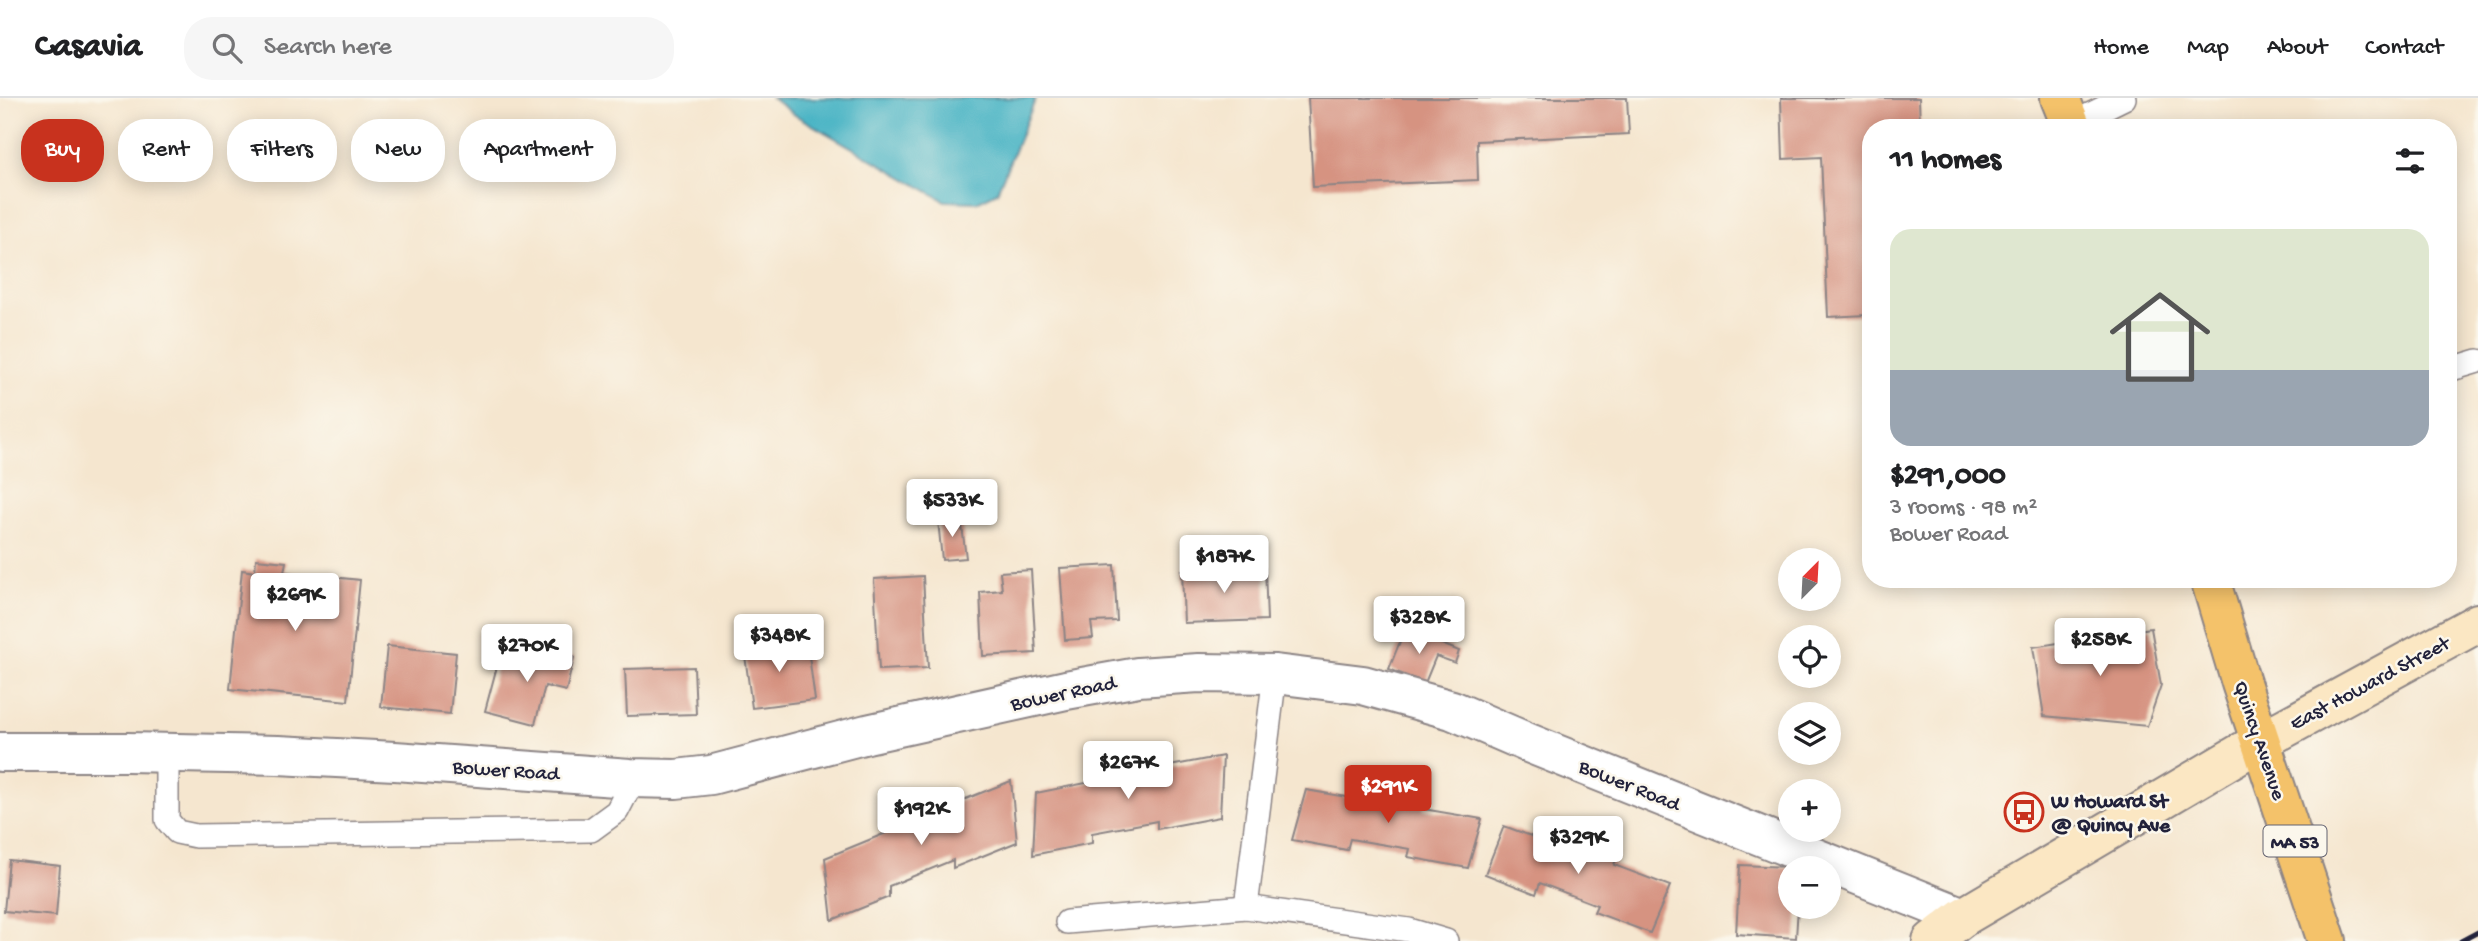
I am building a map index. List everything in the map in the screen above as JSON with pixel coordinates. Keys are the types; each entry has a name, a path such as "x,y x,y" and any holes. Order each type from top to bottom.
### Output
{"main road":[{"name":"Quincy Avenue","path":"2213,588 2260,741 2327,941"}],"street":[{"name":"East Howard Street","path":"1932,941 1963,917 2260,741 2478,623"},
{"name":"Bower Road","path":"0,752 127,751 396,761 676,779 710,775 867,734 1138,677 1199,673 1275,674 1363,685 1452,710 1963,917"}],"lane":[{"path":"2068,116 2124,98"},
{"path":"2457,367 2478,361"},
{"path":"1246,907 1275,674"},
{"path":"167,753 167,820 177,832 196,836 590,830 617,811 634,778"},
{"path":"1067,922 1246,907 1409,930 1446,941"}],"water":[{"path":"772,98 1036,98 997,192 977,202 945,201 795,115"}],"building":[{"path":"1308,98 1627,98 1629,134 1477,141 1478,180 1313,187"},
{"path":"1781,98 1919,98 1920,119 1862,119 1862,315 1828,317 1821,157 1783,159"},
{"path":"961,518 966,558 942,560 938,520"},
{"path":"256,559 286,562 284,572 360,580 348,701 230,689 242,570 255,572"},
{"path":"1114,565 1117,621 1091,622 1093,638 1065,640 1060,568"},
{"path":"1265,568 1267,620 1184,623 1182,570"},
{"path":"1031,570 1036,653 983,656 980,592 1002,590 1000,572"},
{"path":"923,576 928,668 879,670 874,579"},
{"path":"2151,628 2161,685 2147,726 2044,716 2033,647"},
{"path":"1405,629 1459,651 1455,663 1436,656 1425,683 1389,669"},
{"path":"807,641 815,700 752,708 744,648"},
{"path":"387,646 456,653 450,714 381,707"},
{"path":"537,648 574,657 566,691 545,686 535,724 485,711 500,655 533,664"},
{"path":"694,667 696,714 627,716 625,669"},
{"path":"1160,756 1159,768 1223,756 1220,817 1157,829 1157,821 1092,833 1092,843 1033,855 1036,793 1096,781 1097,767"},
{"path":"1011,781 1017,842 953,868 953,860 889,886 889,897 832,920 825,858 886,833 885,821 947,795 948,806"},
{"path":"1367,786 1427,797 1423,809 1482,819 1468,868 1408,857 1410,849 1350,839 1347,850 1292,840 1306,790 1364,800"},
{"path":"1504,826 1558,846 1563,833 1618,854 1614,865 1670,886 1650,933 1594,912 1597,905 1540,883 1536,894 1485,874"},
{"path":"9,860 60,866 56,916 4,911"},
{"path":"1740,865 1778,867 1778,919 1797,919 1796,938 1736,934"}],"railway":[{"path":"2461,941 2478,932"}],"place":[{"name":"W Howard St @ Quincy Ave","path":"2024,812"}]}
